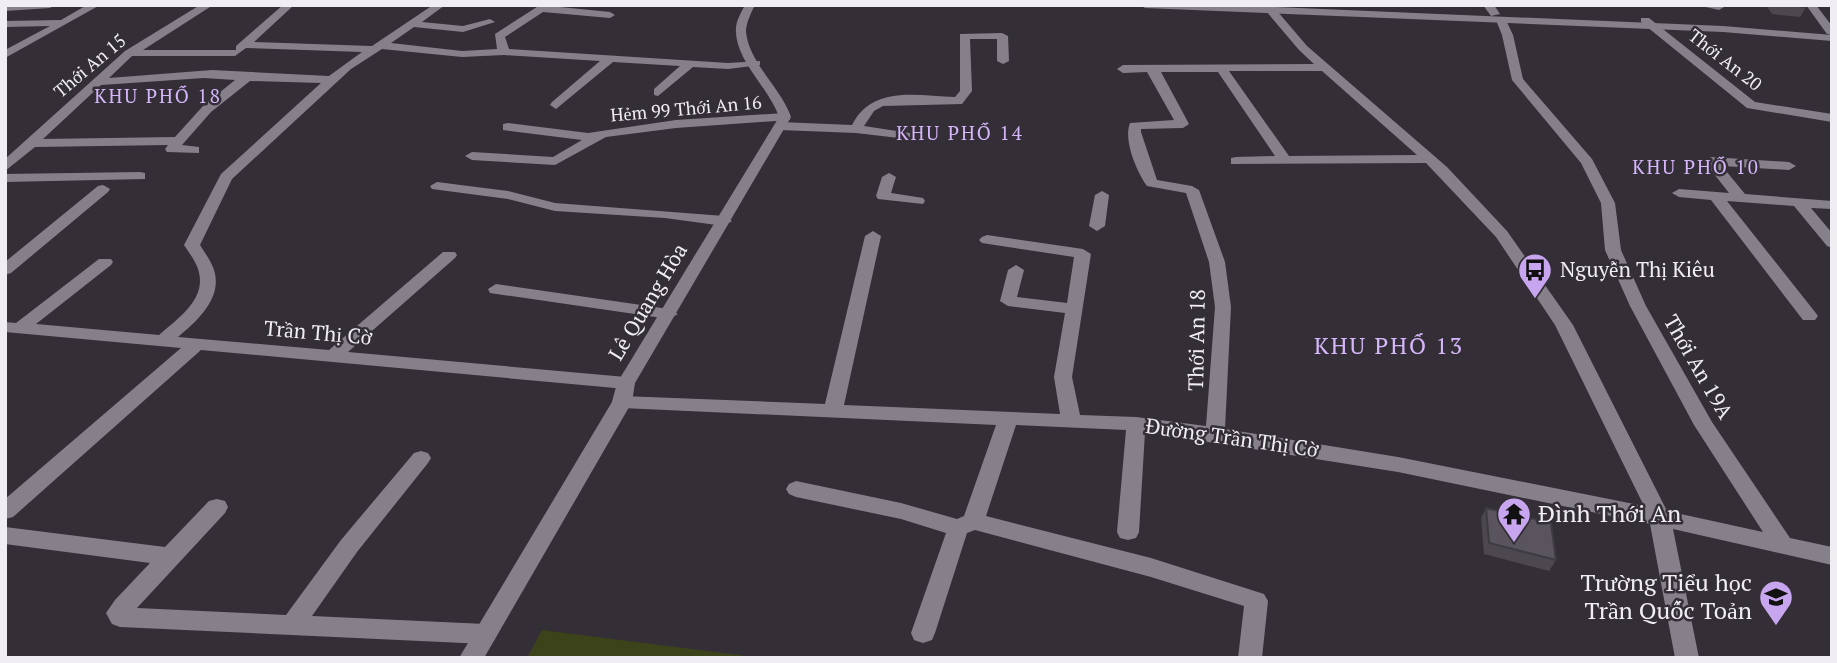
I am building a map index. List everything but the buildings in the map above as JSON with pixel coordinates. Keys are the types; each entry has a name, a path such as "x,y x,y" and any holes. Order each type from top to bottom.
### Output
{"street":[{"path":"5,8 50,5"},
{"path":"5,55 95,5"},
{"name":"Thới An 15","path":"5,167 129,54 208,5"},
{"path":"289,5 209,76 332,80"},
{"path":"162,342 197,309 207,293 207,271 191,245 226,177 332,80 440,5"},
{"path":"750,5 740,30 744,46 782,104 783,122"},
{"path":"1145,5 1495,13"},
{"path":"1287,5 1495,13 1832,34"},
{"path":"1702,5 1719,7"},
{"path":"1811,5 1832,34"},
{"path":"504,52 499,36 545,7 610,15"},
{"path":"1268,8 1303,48 1430,159 1502,234 1564,325 1660,518 1687,658"},
{"name":"Thới An 19A","path":"1495,13 1509,31 1511,67 1518,80 1587,162 1600,186 1608,203 1613,250 1638,306 1704,425 1783,545"},
{"path":"5,24 65,22"},
{"path":"411,24 463,29 490,22"},
{"name":"Thới An 20","path":"1650,23 1751,105 1832,118"},
{"path":"856,129 864,114 874,104 885,100 958,101 967,91 964,36 1002,36 1003,61"},
{"path":"129,54 378,47 728,66 756,62"},
{"path":"462,67 478,54"},
{"path":"556,104 609,60"},
{"path":"657,92 690,64"},
{"path":"1123,69 1325,67"},
{"path":"1221,68 1286,161"},
{"name":"Thới An 18","path":"1157,69 1153,72 1183,124 1140,125 1135,126 1134,132 1146,174 1152,184 1192,191 1217,262 1223,307 1215,433"},
{"path":"97,82 212,74"},
{"path":"194,150 172,149 207,109 247,77"},
{"name":"Hẻm 99 Thới An 16","path":"472,156 555,161 603,134 676,124 783,122 911,136"},
{"name":"Lê Quang Hòa","path":"471,658 783,122"},
{"path":"508,127 588,137 603,134"},
{"path":"30,143 179,141"},
{"path":"1236,161 1430,159"},
{"path":"1741,198 1711,162 1789,166"},
{"path":"5,178 140,176"},
{"path":"889,177 883,196 918,201"},
{"path":"437,187 508,195 555,207 665,214 724,221"},
{"path":"5,270 103,189"},
{"path":"1679,193 1832,205"},
{"path":"1097,226 1102,195"},
{"path":"1716,196 1809,316"},
{"path":"1798,202 1832,243"},
{"path":"832,411 873,236"},
{"path":"987,240 1083,254 1063,377 1072,421"},
{"path":"332,357 449,255"},
{"path":"12,328 106,262"},
{"path":"1016,270 1008,300 1074,309"},
{"path":"496,289 669,314"},
{"name":"Trần Thị Cờ","path":"12,328 332,357 624,393"},
{"path":"5,511 196,345"},
{"name":"Đường Trần Thị Cờ","path":"624,393 832,411 1136,424 1215,433 1436,471 1832,556"},
{"path":"923,633 1008,419"},
{"path":"1128,532 1136,424"},
{"path":"292,625 349,546 421,458"},
{"path":"796,489 1118,558 1256,601 1250,658"},
{"path":"217,507 118,615 485,634"},
{"path":"5,535 170,557"}],"green space":[{"path":"542,630 762,658 527,658"}],"place":[{"name":"Nguyễn Thị Kiêu","path":"1535,300"},
{"name":"Đình Thới An","path":"1514,544"},
{"name":"Trường Tiểu học Trần Quốc Toản","path":"1776,627"}],"district":[{"name":"KHU PHỐ 18","path":"158,96"},
{"name":"KHU PHỐ 14","path":"960,133"},
{"name":"KHU PHỐ 10","path":"1696,167"},
{"name":"KHU PHỐ 13","path":"1389,346"}]}
